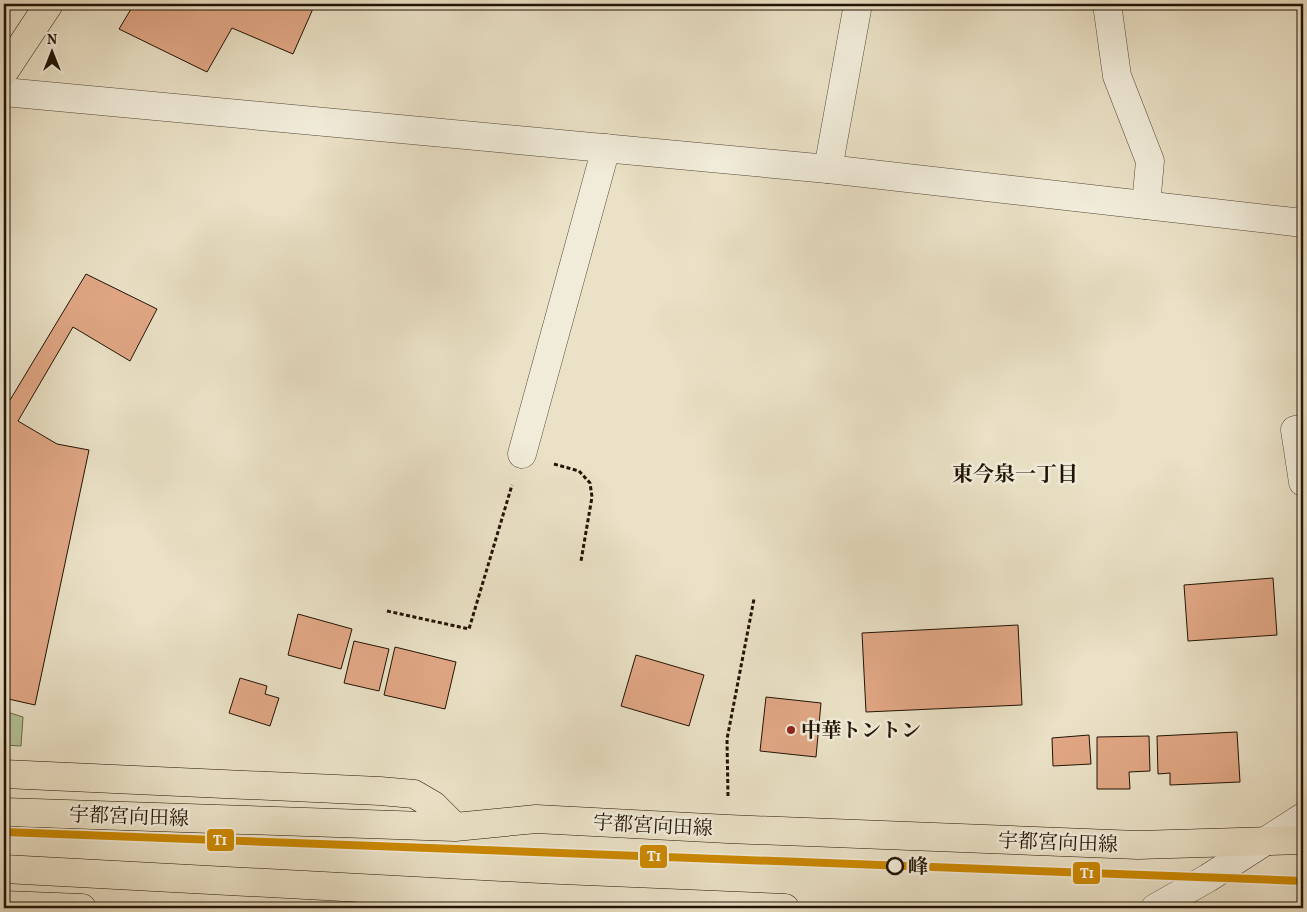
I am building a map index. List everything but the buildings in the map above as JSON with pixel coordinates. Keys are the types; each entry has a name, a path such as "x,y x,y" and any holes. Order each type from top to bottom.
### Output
{"main road":[{"path":"4,72 50,4"},
{"path":"4,774 414,794 433,805 455,827"},
{"name":"宇都宮向田線","path":"4,812 455,827 536,819 1138,845 1303,840"},
{"path":"4,869 548,898 785,908"},
{"path":"432,908 548,898"},
{"path":"4,905 82,908"}],"street":[{"path":"828,169 858,4"},
{"path":"1107,4 1117,76 1150,161 1146,205"},
{"path":"4,92 828,169 1303,223"},
{"path":"522,454 606,148"},
{"path":"1303,428 1295,430 1303,482"},
{"path":"1155,908 1208,878 1303,817"}],"path":[{"path":"387,611 469,629 522,454 579,471 590,483 592,497 581,562"},
{"path":"728,828 727,739 754,599"}],"green space":[{"path":"4,711 23,717 21,746 4,745"}],"transit line":[{"name":"T1","path":"4,832 1303,881"}],"place":[{"name":"中華トントン","path":"791,730"},
{"name":"峰","path":"895,866"}],"district":[{"name":"東今泉一丁目","path":"1015,474"}]}
